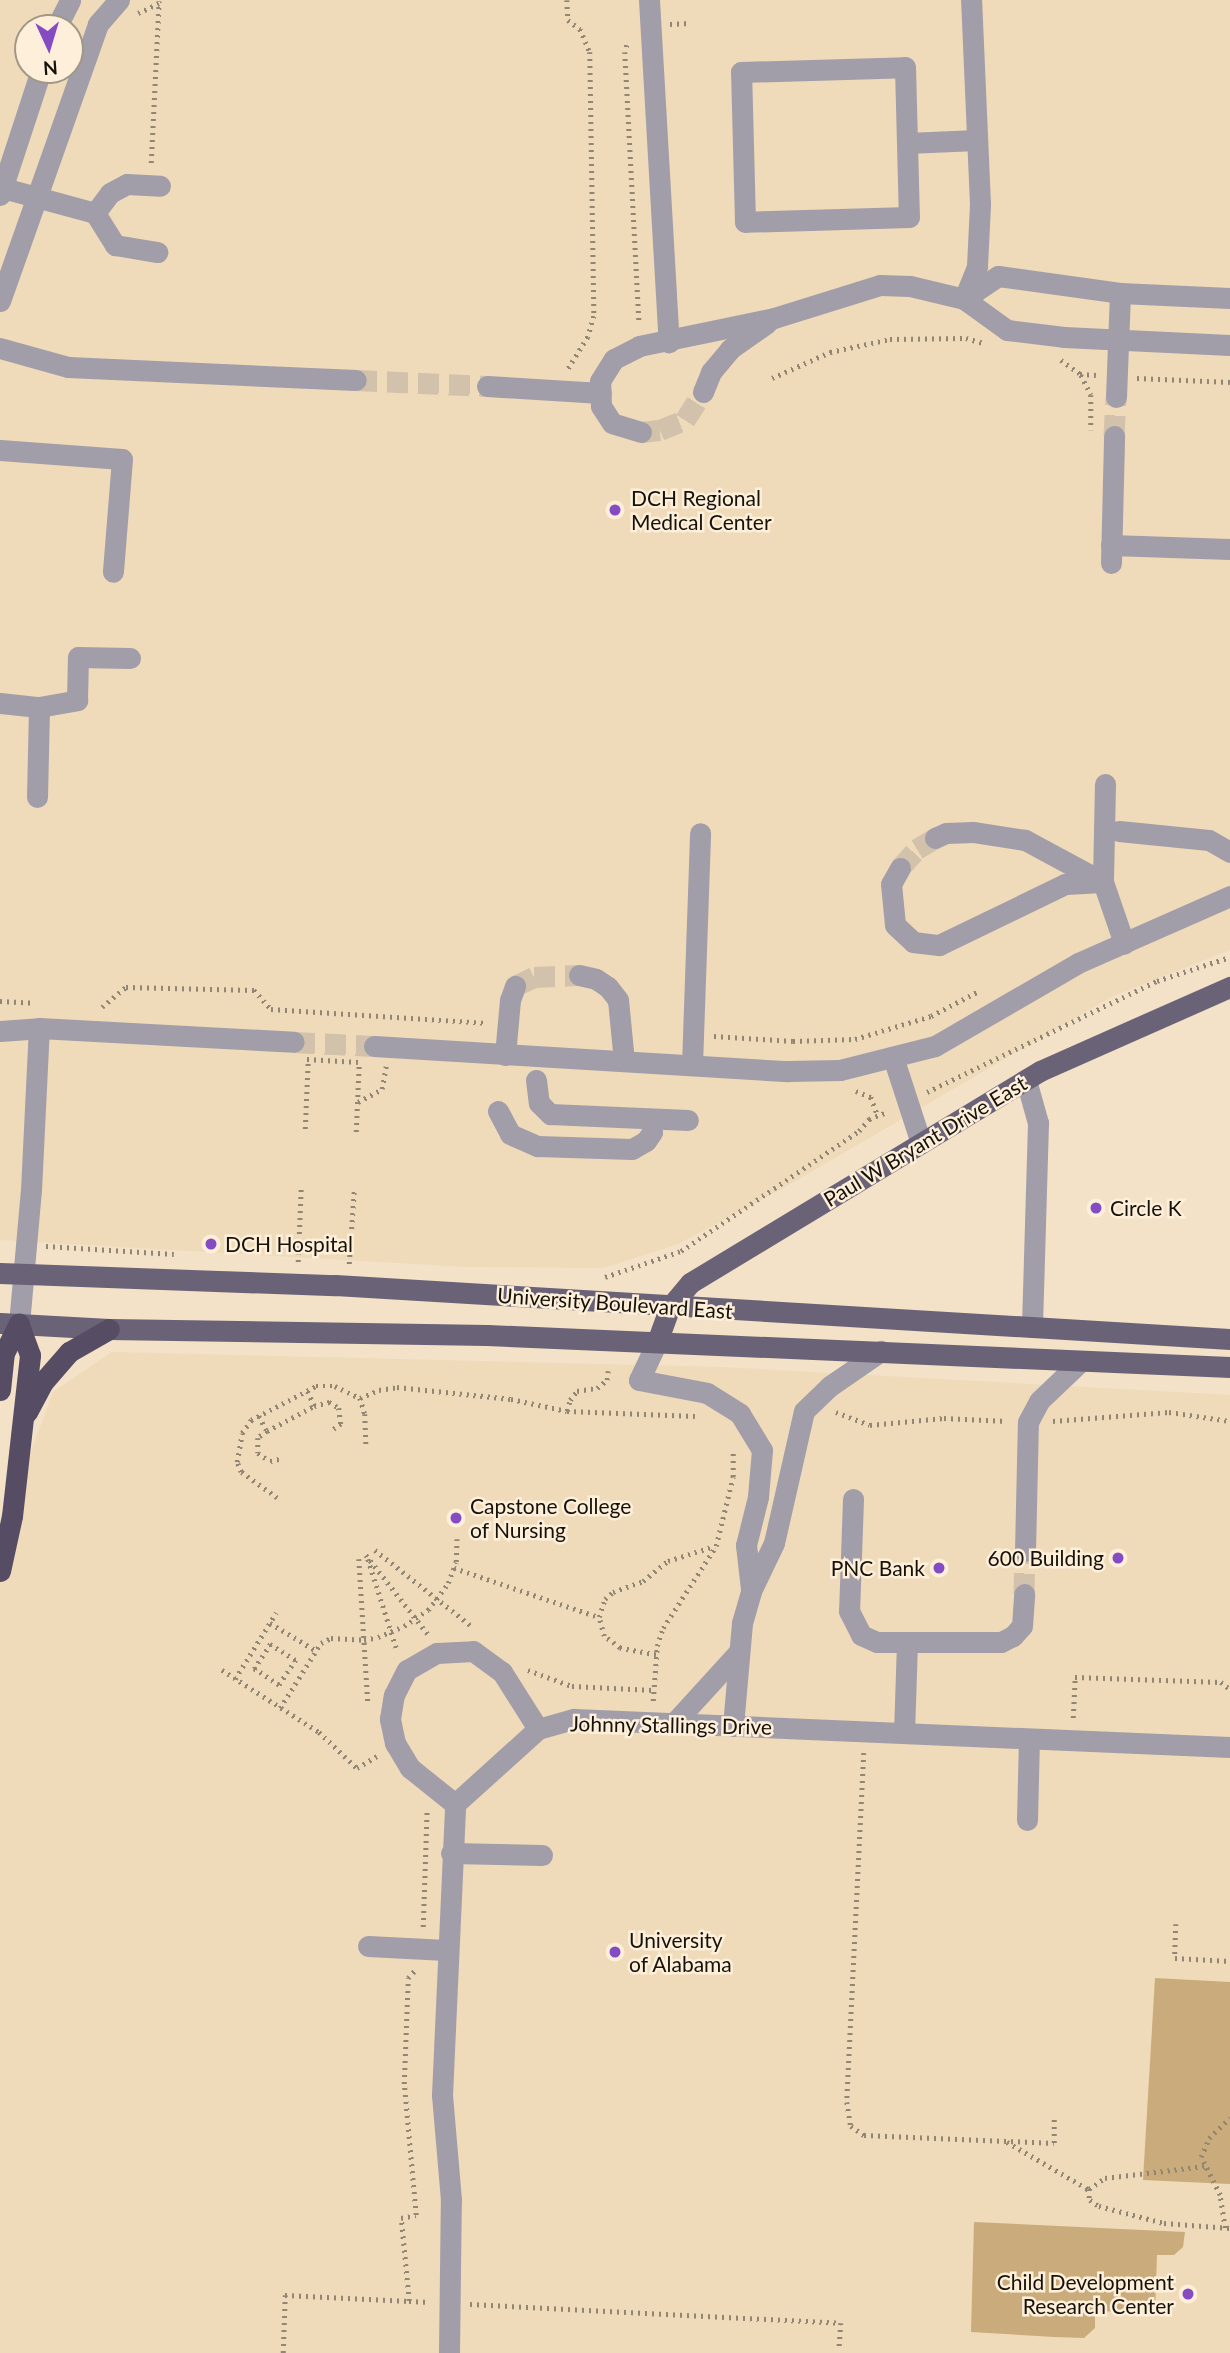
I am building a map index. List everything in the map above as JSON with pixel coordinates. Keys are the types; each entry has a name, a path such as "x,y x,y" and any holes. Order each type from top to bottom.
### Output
{"highway":[{"path":"0,1390 9,1324"},
{"path":"0,1571 12,1516 30,1355 9,1324"},
{"path":"21,1423 43,1382 69,1352 109,1329"}],"main road":[{"name":"Paul W Bryant Drive East","path":"657,1342 670,1307 690,1283 1026,1080 1230,987"},
{"name":"University Boulevard East","path":"0,1273 335,1285 1230,1339"},
{"name":"University Boulevard East","path":"9,1324 109,1329 488,1335 1230,1367"}],"street":[{"path":"0,300 98,24 119,0"},
{"path":"649,0 669,342"},
{"path":"964,299 977,266 980,204 971,0"},
{"path":"905,67 907,143 909,217 745,222 741,72 905,67"},
{"path":"36,84 1,191 95,213 115,245 156,252"},
{"path":"907,143 977,140"},
{"path":"95,213 110,193 127,184 160,186"},
{"path":"964,299 998,276 1120,293 1230,298"},
{"path":"641,432 630,431 612,423 601,406 600,381 614,359 639,346 669,342 774,318 880,285 910,286 964,299 1007,330 1230,345"},
{"path":"1116,387 1120,293"},
{"path":"703,392 711,372 730,349 774,318"},
{"path":"0,348 68,367 356,380"},
{"path":"487,386 601,393"},
{"path":"1114,436 1111,554 1230,549"},
{"path":"0,450 122,459 113,572"},
{"path":"0,703 38,707 77,700 78,657 130,658"},
{"path":"37,797 38,707"},
{"path":"1105,784 1103,882 1124,943"},
{"path":"1119,831 1209,840 1230,852"},
{"path":"935,838 946,833 973,832 1025,840 1103,882"},
{"path":"692,1065 700,833"},
{"path":"900,869 891,884 895,925 913,942 939,945 1065,884 1103,882"},
{"path":"374,1046 788,1071 840,1070 934,1046 1078,963 1230,896"},
{"path":"579,975 596,979 608,987 618,1000 624,1060"},
{"path":"505,1055 510,1000 515,986"},
{"path":"9,1324 23,1273 31,1190 38,1028"},
{"path":"0,1031 38,1028 294,1042"},
{"path":"893,1057 921,1143"},
{"path":"536,1080 539,1103 550,1114 688,1120"},
{"path":"1026,1080 1038,1123 1032,1327"},
{"path":"498,1111 510,1134 537,1146 632,1149 646,1141 653,1132"},
{"path":"657,1342 639,1380 707,1392 740,1413 762,1450 758,1497 746,1545 751,1591"},
{"path":"733,1726 742,1623 751,1591 774,1543 804,1411 830,1386 881,1351"},
{"path":"1025,1551 1028,1423 1039,1401 1080,1362"},
{"path":"853,1499 849,1611 853,1625 861,1635 877,1642 1001,1642 1013,1636 1022,1626 1024,1594"},
{"path":"904,1733 907,1643"},
{"path":"449,2353 451,2200 442,2095 446,1950 455,1804 410,1768 395,1743 390,1719 394,1695 407,1670 437,1653 473,1651 502,1672 538,1729"},
{"path":"674,1723 738,1653"},
{"name":"Johnny Stallings Drive","path":"455,1804 538,1729 574,1719 1230,1748"},
{"path":"1027,1820 1028,1739"},
{"path":"451,1853 542,1855"},
{"path":"368,1946 446,1950"}],"path":[{"path":"151,164 159,0"},
{"path":"565,375 588,337 594,316 590,52 580,29 568,20 567,0"},
{"path":"772,378 830,352 890,339 966,338 993,346"},
{"path":"1052,358 1063,360 1080,374 1116,387 1230,383"},
{"path":"92,1006 105,1007 126,987 254,990 271,1009 376,1018 493,1022"},
{"path":"693,1034 793,1041 855,1039 931,1016 981,990"},
{"path":"0,1001 39,1003"},
{"path":"305,1129 308,1059"},
{"path":"356,1132 359,1062"},
{"path":"357,1102 382,1089 386,1065"},
{"path":"298,1263 301,1187"},
{"path":"349,1269 354,1190"},
{"path":"567,1411 570,1399 578,1391 597,1388 607,1380 608,1371"},
{"path":"277,1498 241,1472 237,1462 242,1433 251,1420 316,1386 335,1386 360,1398 365,1414 366,1444"},
{"path":"360,1398 379,1390 397,1387 512,1399 567,1411 695,1416 708,1422"},
{"path":"307,1391 314,1406"},
{"path":"283,1458 270,1461 258,1453 258,1438 314,1406 329,1402 339,1408 342,1419 334,1429"},
{"path":"804,1411 839,1412 870,1425 944,1418 1028,1423 1169,1412 1230,1421"},
{"path":"259,1416 267,1431"},
{"path":"652,1722 656,1655 663,1628 716,1546 733,1477 735,1454 730,1445"},
{"path":"280,1708 315,1650 331,1638 364,1640 391,1632 416,1619 437,1599 454,1568 457,1539"},
{"path":"656,1655 611,1643 600,1627 599,1617 605,1599 612,1592 643,1581 668,1561 716,1546"},
{"path":"375,1550 475,1629"},
{"path":"398,1654 366,1555 431,1637"},
{"path":"359,1559 368,1711"},
{"path":"454,1568 599,1617"},
{"path":"234,1679 276,1613"},
{"path":"270,1623 315,1650"},
{"path":"270,1644 296,1660 279,1685 254,1670 261,1657 270,1644"},
{"path":"252,1652 261,1657"},
{"path":"222,1670 319,1732 357,1768 377,1755"},
{"path":"287,1672 298,1678"},
{"path":"1066,1740 1074,1715 1075,1676 1221,1682 1230,1689"},
{"path":"864,1753 847,2116 851,2126 864,2135 1054,2143 1054,2118"},
{"path":"1176,1924 1175,1958 1230,1961"},
{"path":"1007,2141 1088,2189 1090,2200 1099,2206 1138,2218 1228,2228 1220,2195 1201,2157 1203,2146 1230,2118"},
{"path":"1088,2189 1105,2178 1205,2166"},
{"path":"401,2218 409,2301"},
{"path":"282,2353 285,2295 841,2323 839,2349"}],"shaded area":[{"name":"DCH Regional Medical Center","path":"0,0 1230,0 1230,950 1113,996 780,1190 678,1244 604,1268 468,1267 0,1240"},
{"name":"University of Alabama","path":"112,1352 722,1367 1230,1395 1230,2353 0,2353 0,1550 7,1517 53,1392"},
{"path":"1155,1978 1230,1982 1230,2184 1143,2180"},
{"path":"974,2222 1185,2232 1183,2247 1174,2255 1157,2255 1155,2313 1095,2311 1095,2328 1084,2338 1054,2337 971,2332"}],"tunnel":[{"path":"356,380 487,386"},
{"path":"641,432 660,430 685,420 703,392"},
{"path":"1114,436 1116,397"},
{"path":"900,868 917,849 935,838"},
{"path":"515,986 534,977 579,975"},
{"path":"294,1042 374,1046"},
{"path":"1024,1594 1025,1551"}],"place":[{"name":"DCH Regional Medical Center","path":"615,510"},
{"name":"Circle K","path":"1096,1208"},
{"name":"DCH Hospital","path":"211,1244"},
{"name":"Capstone College of Nursing","path":"456,1518"},
{"name":"600 Building","path":"1118,1558"},
{"name":"PNC Bank","path":"939,1568"},
{"name":"University of Alabama","path":"615,1952"},
{"name":"Child Development Research Center","path":"1188,2294"}]}
